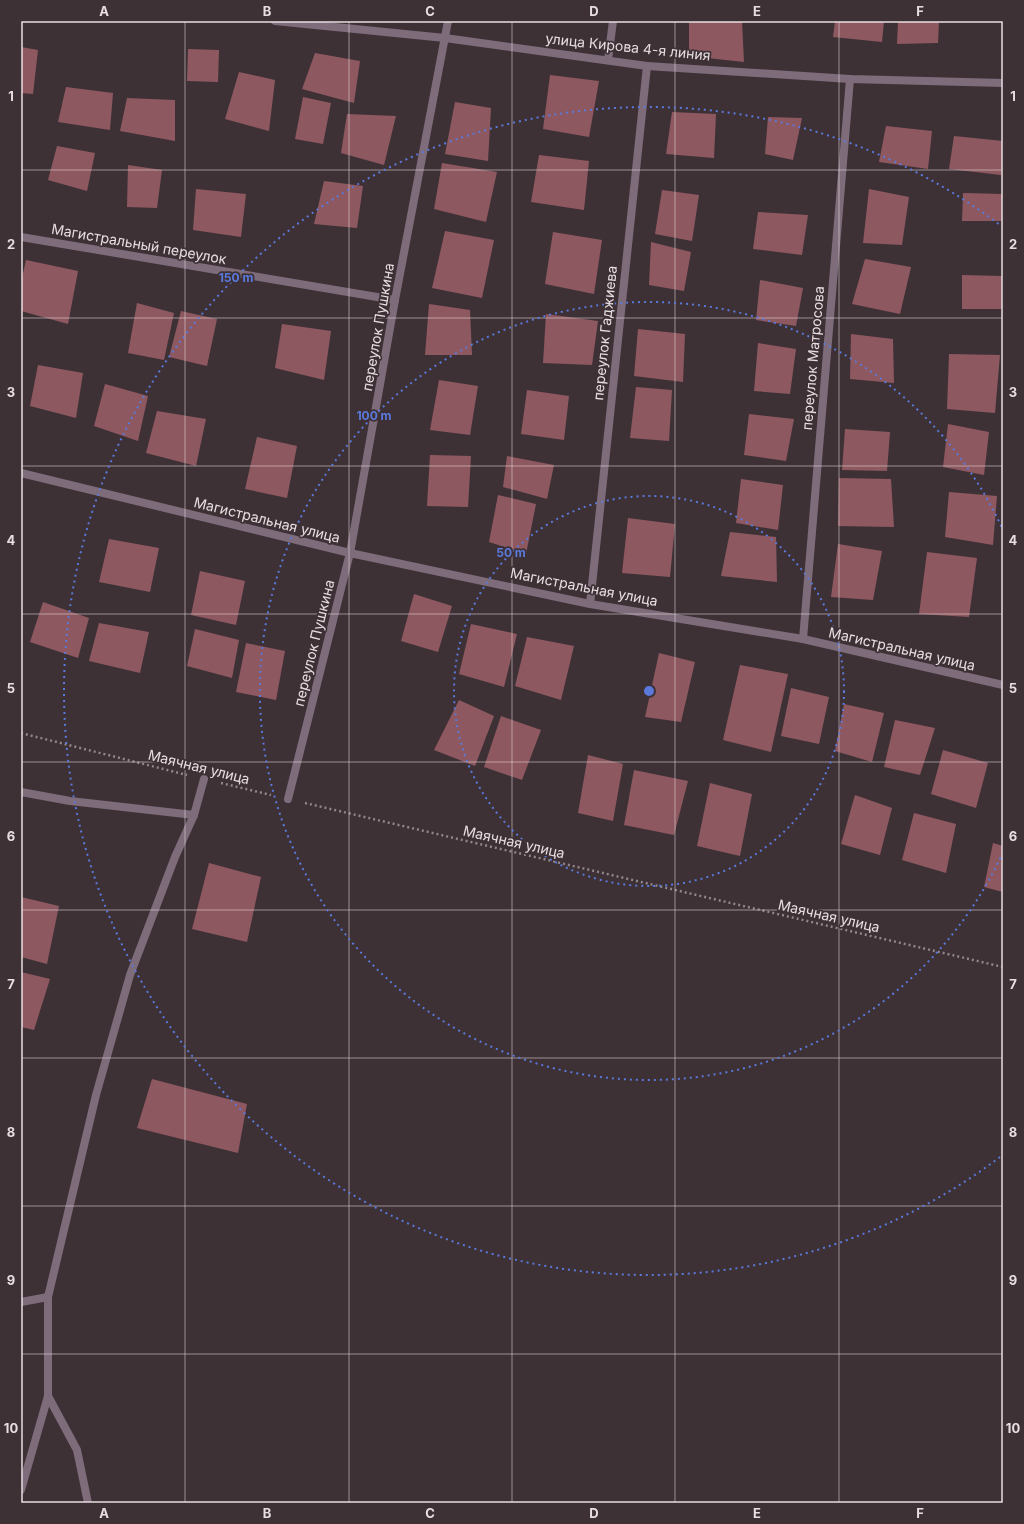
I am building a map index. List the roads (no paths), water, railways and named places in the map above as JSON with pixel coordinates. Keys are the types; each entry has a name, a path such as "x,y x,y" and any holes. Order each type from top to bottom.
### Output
{"street":[{"name":"улица Кирова 4-я линия","path":"275,21 445,38 647,66 850,80 1003,83"},
{"name":"переулок Пушкина","path":"288,799 350,553 395,300 448,21"},
{"path":"608,60 613,21"},
{"name":"переулок Гаджиева","path":"590,604 647,66"},
{"name":"переулок Матросова","path":"803,639 850,80"},
{"name":"Магистральный переулок","path":"21,237 395,300"},
{"name":"Магистральная улица","path":"21,473 350,553 590,604 803,639 1003,685"},
{"path":"21,1490 48,1396 48,1297 96,1095 130,976 175,857 194,814 204,779"},
{"path":"21,792 70,801 194,814"},
{"path":"21,1302 48,1297"},
{"path":"48,1396 77,1450 88,1503"}]}
